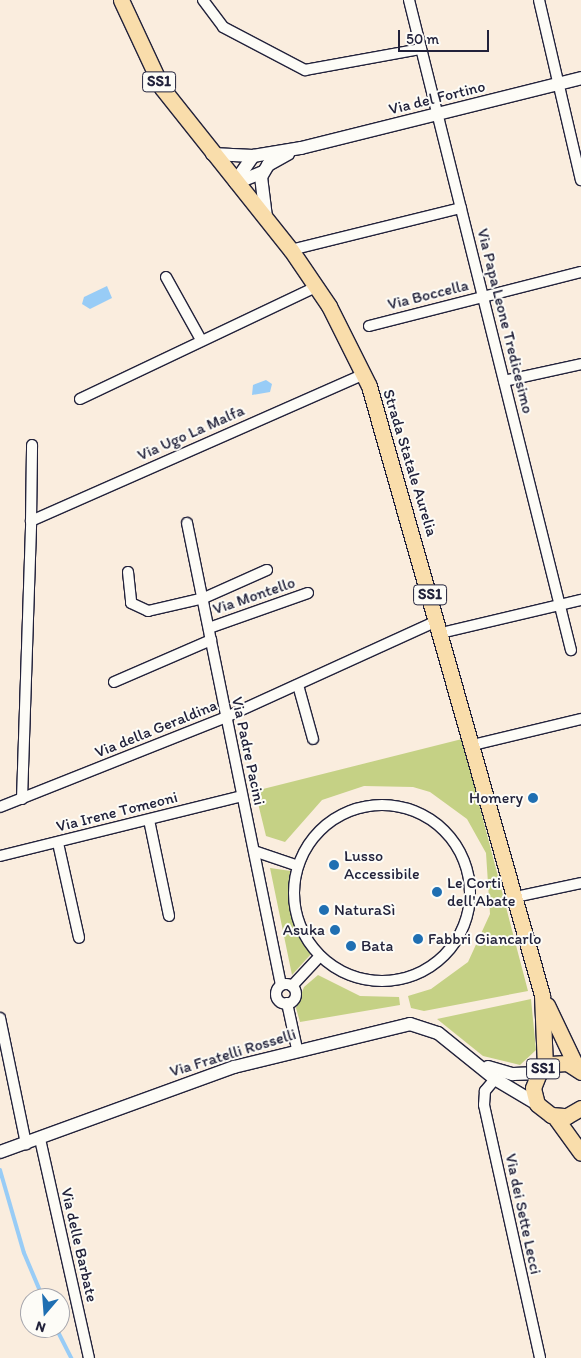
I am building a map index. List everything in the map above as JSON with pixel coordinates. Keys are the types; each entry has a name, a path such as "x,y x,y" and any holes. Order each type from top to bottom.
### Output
{"main road":[{"name":"Strada Statale Aurelia","path":"121,0 162,88 212,154 291,250 316,287 364,374 439,627 542,995 579,1070"},
{"name":"Strada Statale Aurelia","path":"542,995 542,1070"},
{"name":"SS1","path":"579,1070 561,1062 542,1070 533,1088 537,1104 555,1117 581,1153"},
{"path":"555,1117 572,1115 581,1108"}],"street":[{"path":"203,0 223,27 305,70 421,49"},
{"name":"Via Papa Leone Tredicesimo","path":"409,0 571,650"},
{"path":"539,0 581,180"},
{"name":"Via del Fortino","path":"212,154 253,156 301,148 581,78"},
{"name":"Via del Fortino","path":"236,182 263,172 301,148"},
{"path":"236,182 253,156"},
{"path":"263,172 260,192 266,219"},
{"path":"291,250 461,208"},
{"name":"Via Boccella","path":"369,326 581,272"},
{"path":"166,277 201,340"},
{"path":"80,399 316,287"},
{"path":"504,381 581,364"},
{"name":"Via Ugo La Malfa","path":"31,520 364,374"},
{"path":"22,799 32,445"},
{"name":"Via Padre Pacini","path":"186,523 204,598 224,718 254,850 287,986 295,998 287,1003"},
{"path":"128,572 130,599 142,610 169,609 204,598 267,570"},
{"name":"Via Montello","path":"209,628 308,592"},
{"name":"Via della Geraldina","path":"0,807 224,718 298,685 439,627 560,606 581,600"},
{"path":"114,682 211,640"},
{"path":"298,685 313,739"},
{"path":"472,745 581,719"},
{"name":"Via Irene Tomeoni","path":"0,856 242,796"},
{"path":"383,805 412,810 440,826 456,845 467,873 470,896 462,928 446,952 426,969 396,979 368,980 342,971 320,956 299,916 295,894 298,866 328,823 352,810 383,805"},
{"path":"149,820 169,916"},
{"path":"58,842 79,938"},
{"path":"254,850 298,866"},
{"path":"515,897 581,883"},
{"path":"287,986 320,956"},
{"name":"Via Padre Pacini","path":"287,986 276,996 287,1003 297,1049"},
{"path":"0,1018 26,1144"},
{"name":"Via Fratelli Rosselli","path":"2,1151 40,1139 225,1070 297,1049 415,1024 438,1033 495,1078 537,1104"},
{"name":"Via Fratelli Rosselli","path":"472,1060 504,1073 542,1070"},
{"name":"Via dei Sette Lecci","path":"495,1078 485,1091 484,1105 540,1358"},
{"name":"Via delle Barbate","path":"40,1139 89,1358"}],"green space":[{"path":"462,739 528,991 424,1011 411,1008 408,996 431,989 468,962 490,914 486,853 467,819 430,792 413,787 364,786 322,800 285,842 266,836 255,791"},
{"path":"270,868 291,871 292,914 311,954 292,975"},
{"path":"318,975 360,996 399,997 400,1005 300,1022 296,1008 304,987"},
{"path":"531,999 536,1050 520,1065 483,1056 437,1019"}],"water":[{"path":"107,286 112,298 90,309 82,304 84,297"},
{"path":"266,380 272,384 270,392 252,395 253,385"}],"waterway":[{"path":"0,1170 24,1253 39,1288"},
{"path":"61,1338 71,1358"}],"place":[{"name":"Homery","path":"533,798"},
{"name":"Lusso Accessibile","path":"334,865"},
{"name":"Le Corti dell'Abate","path":"437,892"},
{"name":"NaturaSì","path":"324,910"},
{"name":"Asuka","path":"335,930"},
{"name":"Fabbri Giancarlo","path":"418,939"},
{"name":"Bata","path":"351,946"}]}
